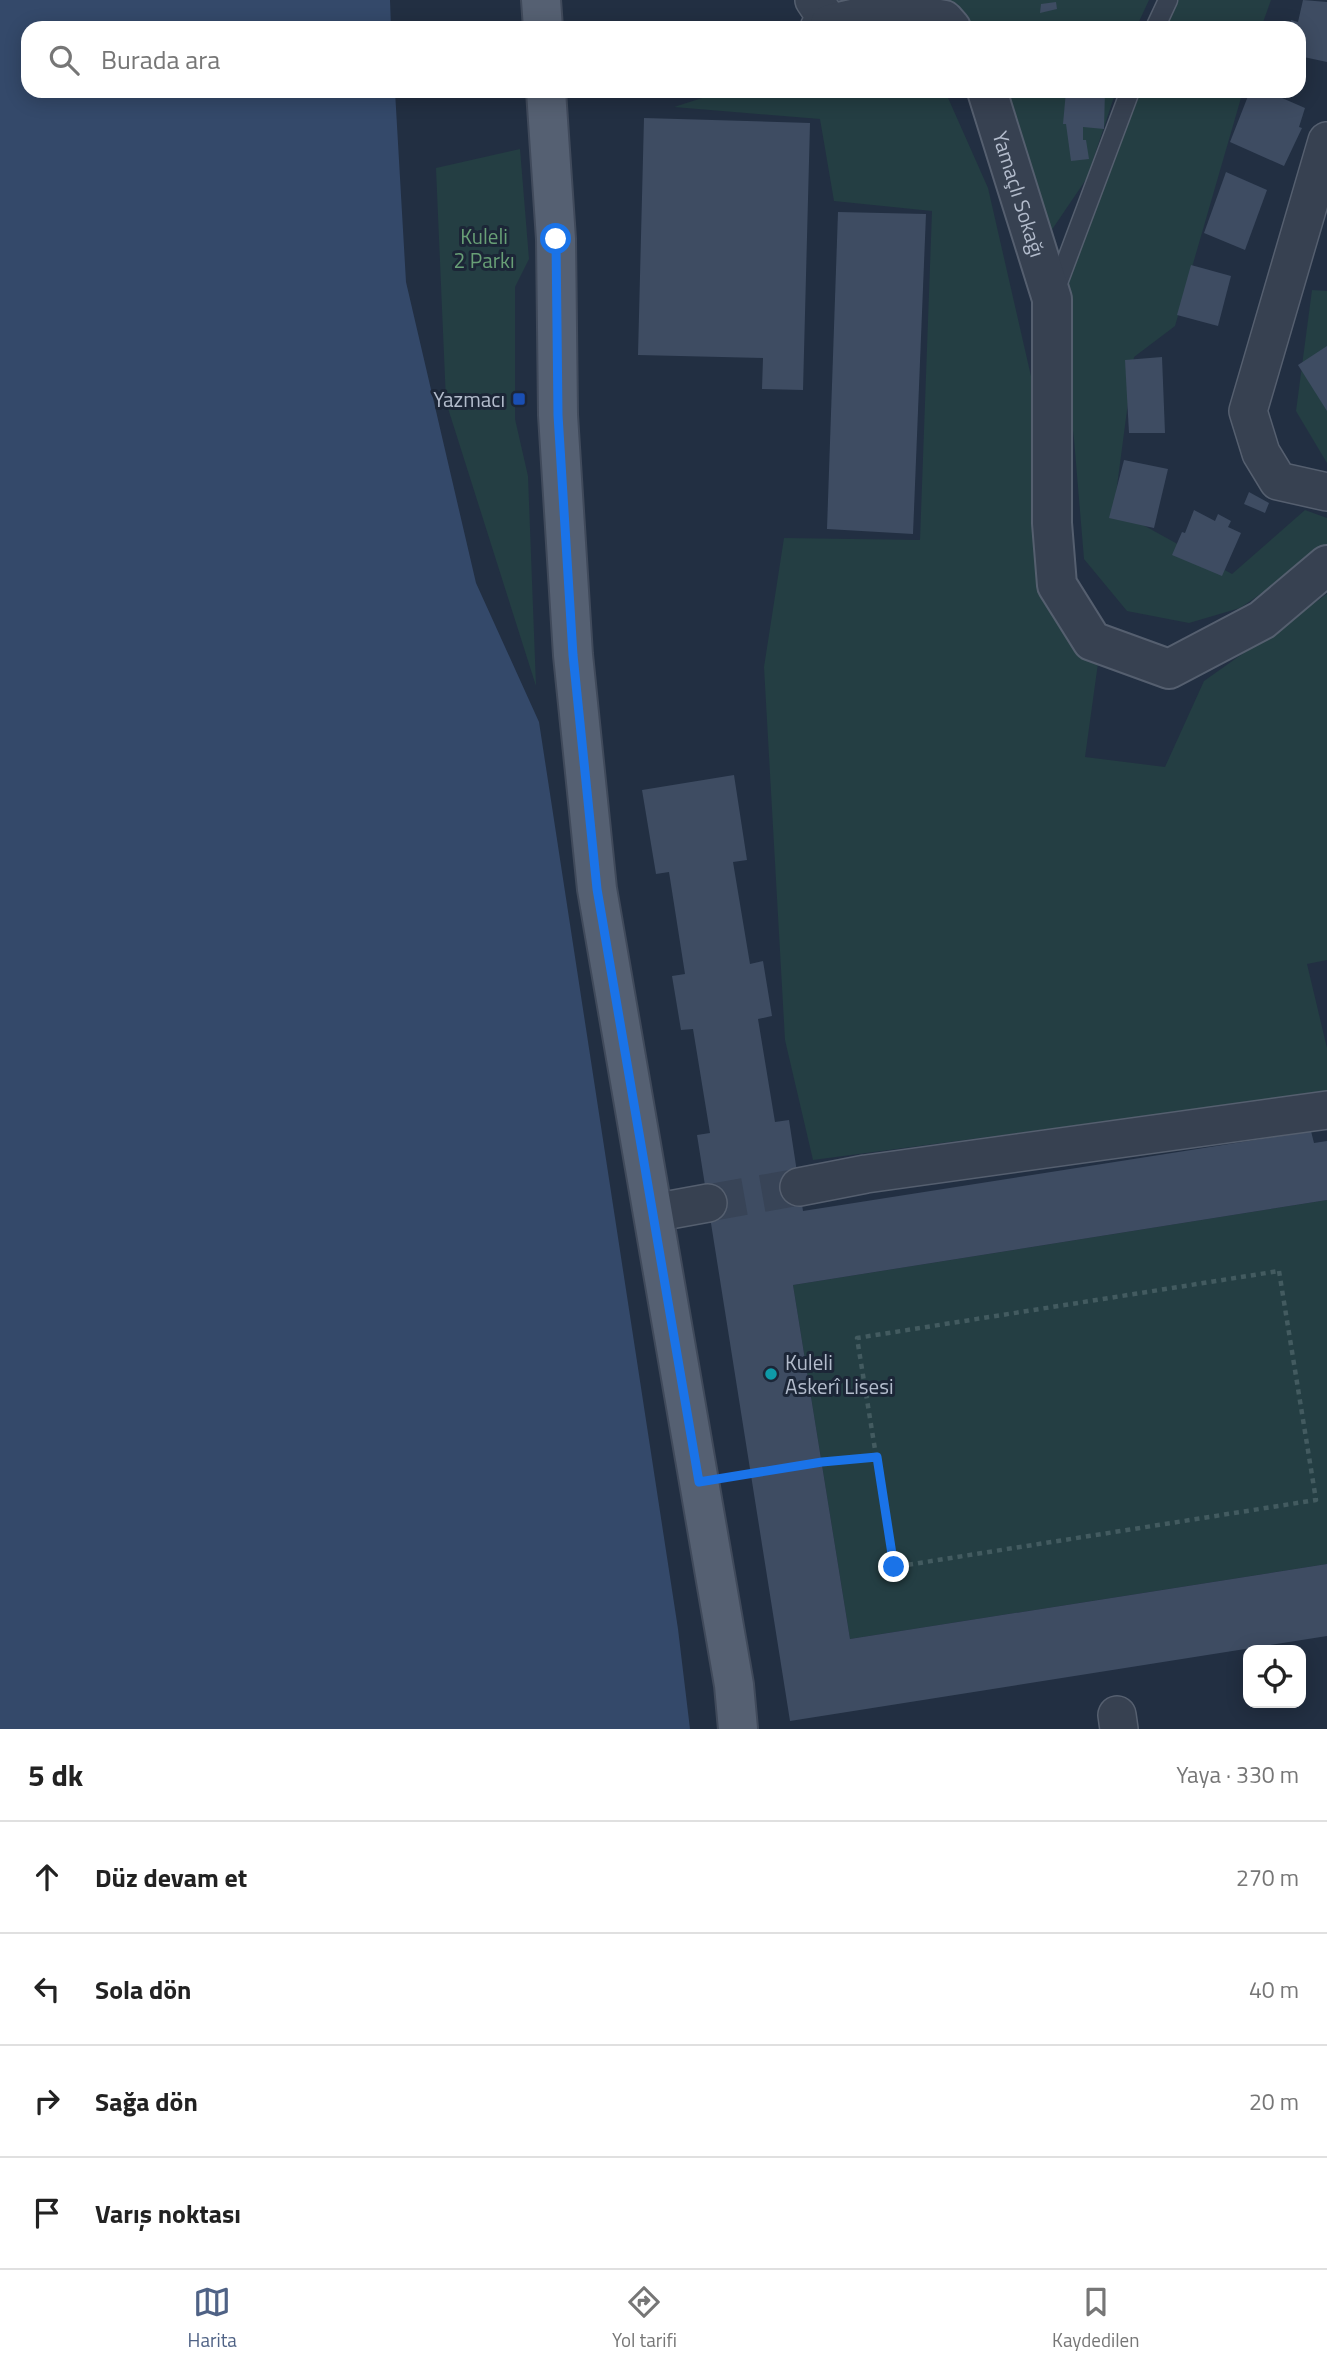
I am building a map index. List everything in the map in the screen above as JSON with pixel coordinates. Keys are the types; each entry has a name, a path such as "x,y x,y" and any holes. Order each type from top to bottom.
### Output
{"main road":[{"path":"541,0 542,21"},
{"path":"546,98 556,239 558,415 573,655 597,889 734,1685 738,1729"}],"street":[{"path":"821,17 892,10 945,21"},
{"name":"Yamaçlı Sokağı","path":"989,98 1052,299 1052,523 1056,584 1092,641 1169,669 1262,620 1327,565"},
{"path":"1327,141 1248,411 1261,453 1278,481 1327,492"},
{"path":"799,1187 866,1174 1327,1110"},
{"path":"653,1213 708,1203"}],"lane":[{"path":"1158,21 1168,0"},
{"path":"1052,299 1127,98"}],"path":[{"path":"1279,1271 1316,1500 894,1567 877,1457 857,1338 1279,1271"},
{"path":"699,1482 822,1462 877,1457"}],"green space":[{"path":"949,0 1149,0 1139,21 963,21"},
{"path":"1177,0 1271,0 1264,21 1169,21"},
{"path":"702,98 948,98 988,188 1036,398 1057,591 1099,656 1085,757 1165,767 1204,681 1327,594 1327,960 1307,964 1327,1048 1327,1092 813,1160 785,1040 764,667 784,538 920,540 932,211 834,201 820,119 674,107"},
{"path":"999,98 1114,98 1087,178 1049,234"},
{"path":"1138,98 1241,98 1175,326 1134,357 1114,509 1232,574 1305,510 1327,518 1327,549 1240,608 1189,623 1127,611 1084,559 1074,439 1052,259 1099,197"},
{"name":"Kuleli 2 Parkı","path":"520,149 529,259 515,287 515,419 528,476 536,686 446,402 436,168"},
{"path":"1312,290 1327,291 1327,463 1296,411"},
{"path":"1327,1200 1327,1564 850,1639 793,1285"}],"water":[{"path":"0,0 390,0 391,21 21,21 21,98 395,98 406,282 476,583 539,722 678,1629 690,1729 0,1729"}],"building":[{"path":"1303,0 1327,2 1327,62 1306,58 1306,21 1298,21"},
{"path":"1056,2 1057,9 1040,13 1041,4"},
{"path":"1065,98 1105,98 1104,129 1083,127 1083,140 1086,140 1089,159 1071,161 1066,124 1063,124"},
{"path":"1247,98 1282,98 1305,108 1299,127 1302,128 1284,166 1230,142"},
{"path":"644,118 810,123 803,390 762,389 763,358 638,355"},
{"path":"1226,172 1267,190 1245,250 1204,233"},
{"path":"838,212 926,214 913,534 827,529"},
{"path":"1191,265 1231,276 1218,326 1177,315"},
{"path":"1327,346 1327,411 1298,365"},
{"path":"1162,357 1165,433 1129,433 1125,360"},
{"path":"1124,460 1168,469 1154,528 1109,518"},
{"path":"1249,492 1269,503 1265,513 1244,504"},
{"path":"1194,510 1215,521 1218,514 1231,521 1228,527 1241,533 1222,576 1172,555"},
{"name":"Kuleli Askerî Lisesi","path":"734,775 747,860 733,862 750,964 763,961 772,1016 758,1019 775,1122 789,1120 803,1211 1311,1131 1314,1143 1327,1141 1327,1200 793,1285 850,1639 1327,1564 1327,1636 1270,1645 1243,1645 1243,1649 790,1721 697,1135 710,1133 693,1029 681,1030 672,976 685,974 669,872 656,874 642,790"}],"tunnel":[{"path":"708,1203 799,1187"}],"place":[{"name":"Yazmacı","path":"519,399"},
{"name":"Kuleli Askerî Lisesi","path":"771,1374"}],"route":[{"path":"556,239 558,415 573,655 597,889 699,1482 822,1462 877,1457 894,1567"}]}
